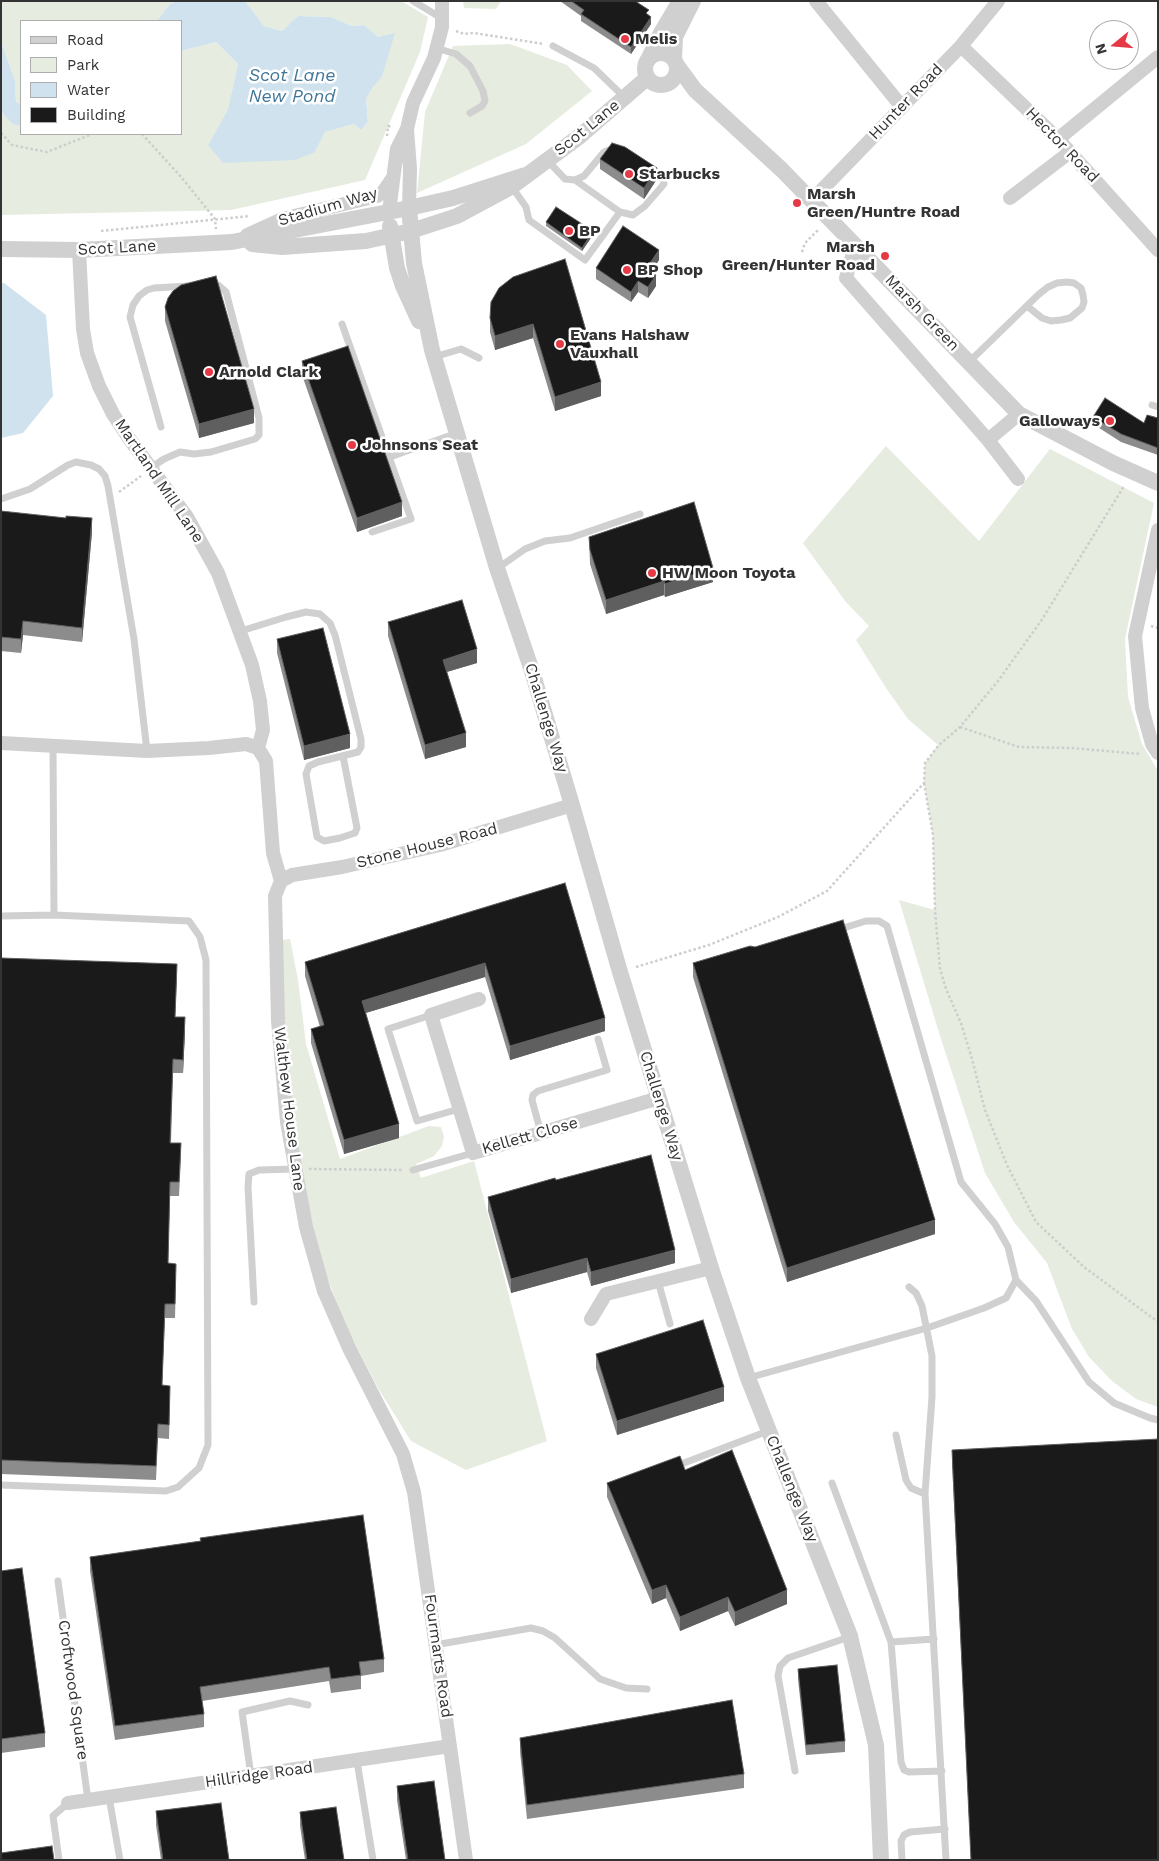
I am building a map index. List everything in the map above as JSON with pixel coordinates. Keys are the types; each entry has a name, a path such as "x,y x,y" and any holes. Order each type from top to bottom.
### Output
{"street":[{"name":"Stadium Way","path":"389,212 397,149 406,129 413,103 434,58 443,23 442,1"},
{"path":"680,1 661,33 645,69 647,78 654,84 662,86 673,80 677,72 675,37 693,1"},
{"path":"816,1 902,107"},
{"name":"Hunter Road","path":"812,200 961,46 998,1"},
{"name":"Hector Road","path":"961,46 1058,138 1158,250"},
{"path":"648,60 660,53 668,55 675,62"},
{"path":"1058,138 1158,57"},
{"name":"Marsh Green","path":"675,62 695,90 782,170 1019,414 1158,483"},
{"name":"Scot Lane","path":"232,242 282,247 366,241 411,232 456,216 512,187 580,136 647,78"},
{"name":"Marsh Green","path":"662,86 689,95 711,106"},
{"name":"Stadium Way","path":"406,129 410,169 408,208"},
{"path":"1010,198 1070,152"},
{"name":"Scot Lane","path":"1,249 79,250 232,242 453,198 525,176"},
{"name":"Stadium Way","path":"232,242 282,219 377,196 384,191 392,179"},
{"path":"408,208 411,232"},
{"path":"389,212 391,237"},
{"name":"Challenge Way","path":"411,232 414,263 433,354 497,568 531,668 620,972 711,1268 748,1378 850,1636 876,1745 881,1860"},
{"name":"Challenge Way","path":"391,237 403,286 433,354"},
{"path":"856,245 846,278 988,440 1018,479"},
{"name":"Martland Mill Lane","path":"79,250 80,305 88,353 99,386 113,414 128,437 187,516 218,573 252,665 260,701 263,730 258,748"},
{"path":"988,440 1019,414"},
{"path":"1154,754 1142,708 1135,636 1158,530"},
{"path":"1,742 147,751 246,744 258,748 266,761 273,853 277,872 282,881"},
{"name":"Stone House Road","path":"282,881 292,875 342,867 440,846 572,806"},
{"name":"Walthew House Lane","path":"282,881 275,896 278,1021 287,1122 306,1227 324,1291 349,1348 403,1454"},
{"path":"431,1015 479,999"},
{"name":"Kellett Close","path":"431,1015 473,1152 659,1098"},
{"path":"591,1319 606,1294 711,1268"},
{"name":"Fourmarts Road","path":"403,1454 414,1492 466,1860"},
{"name":"Hillridge Road","path":"68,1803 450,1746"}],"lane":[{"path":"413,1 443,23"},
{"path":"553,46 594,68 624,97"},
{"path":"436,48 456,54 470,66 483,91 485,101 482,106 470,113"},
{"path":"547,160 565,179 574,180 584,176 604,152 611,148 624,151"},
{"path":"574,180 620,212 633,215 645,206 664,184 663,176 642,162"},
{"path":"512,187 526,207 529,220 585,260 620,212"},
{"path":"970,362 1038,294 1056,283 1074,283 1081,288 1084,295 1082,308 1076,314 1061,320 1051,321 1042,318 1027,306"},
{"path":"152,467 180,452 194,454 211,452 255,439 259,435 259,418 226,292 218,285 154,288 147,290 139,296 133,305 130,317 132,329 161,427"},
{"path":"342,324 411,519 372,532"},
{"path":"433,354 461,349 479,358"},
{"path":"390,457 457,433"},
{"path":"1,499 30,489 76,462 84,462 98,469 105,476 110,496 139,674 147,751"},
{"path":"497,568 524,549 545,540 570,538 640,514"},
{"path":"241,631 286,616 306,612 320,614 330,623 335,635 361,747 358,752 318,762 309,766 306,774 317,837 324,841 355,833 357,828 343,756"},
{"path":"53,746 54,915"},
{"path":"1,916 54,915 189,921 200,936 206,960 208,1445 199,1468 178,1487 166,1492 1,1485"},
{"path":"828,933 866,921 879,921 887,926 961,1182 995,1224 1008,1247 1016,1280 1036,1301 1089,1382 1114,1403 1158,1420"},
{"path":"431,1015 388,1029 417,1121 459,1109"},
{"path":"541,1133 532,1100 533,1095 607,1070 598,1040"},
{"path":"414,1170 473,1152"},
{"path":"254,1302 248,1187 249,1174 259,1170 295,1169"},
{"path":"748,1378 927,1328 984,1308 1006,1298 1016,1280"},
{"path":"658,1281 670,1324"},
{"path":"909,1288 916,1293 922,1306 932,1356 932,1397 925,1494 946,1860"},
{"path":"671,1468 769,1431"},
{"path":"896,1435 906,1480 911,1488 925,1494"},
{"path":"832,1483 891,1642 901,1762 904,1770 909,1772 942,1770"},
{"name":"Croftwood Square","path":"58,1580 88,1800"},
{"path":"435,1645 531,1628 543,1631 555,1638 600,1679 626,1688 647,1690"},
{"path":"794,1771 778,1676 780,1666 788,1658 850,1636"},
{"path":"891,1642 934,1639"},
{"path":"251,1776 242,1712 290,1701 308,1705"},
{"path":"357,1761 373,1860"},
{"path":"109,1797 120,1860"},
{"path":"59,1860 53,1816 68,1803"},
{"path":"902,1860 901,1841 904,1835 910,1832 945,1830"}],"path":[{"path":"443,23 464,34 474,33 553,46"},
{"path":"385,144 388,126 406,129"},
{"path":"1,133 12,145 47,152 90,135"},
{"path":"143,135 182,178 215,219"},
{"path":"98,232 252,216"},
{"path":"802,252 812,236 831,220"},
{"path":"110,496 113,496 152,467"},
{"path":"1133,472 1041,621 998,681 960,727 938,745 925,763 924,783 933,835 935,910 940,969 946,989 961,1022 984,1110 1007,1166 1036,1222 1084,1267 1158,1322"},
{"path":"960,727 1019,746 1154,754"},
{"path":"620,972 709,945 778,917 827,891 924,783"},
{"path":"295,1169 414,1170"}],"green space":[{"path":"3,1 178,1 170,4 158,20 20,20 20,104 16,102 15,81 2,44 1,3"},
{"path":"245,1 401,1 428,17 420,52 365,180 231,210 1,215 1,109 3,114 13,123 20,126 20,135 182,135 182,51 216,42 238,64 228,109 208,145 315,152 325,132 354,124 361,130 368,122 366,99 382,77 394,34 378,37 364,25 352,26 331,17 298,16 282,31 264,26"},
{"path":"463,1 501,1 496,9 464,8"},
{"path":"510,44 567,65 592,91 526,144 417,193 425,112 453,46"},
{"path":"886,446 979,541 1050,449 1154,503 1125,639 1128,697 1142,744 1158,771 1158,1407 1136,1399 1112,1381 1089,1357 1072,1329 1047,1263 1014,1222 985,1173 940,1036 899,900 935,910 933,835 924,783 925,763 938,745 908,719 886,688 856,640 869,626 846,602 803,543"},
{"path":"290,939 298,980 306,1044 340,1159 429,1126 441,1127 444,1137 442,1146 434,1156 416,1164 421,1178 474,1161 547,1441 466,1470 411,1441 378,1388 344,1323 322,1263 305,1199 294,1130 285,1054 282,940"}],"water":[{"name":"Scot Lane New Pond","path":"178,1 245,1 264,26 282,31 298,16 331,17 352,26 364,25 378,37 395,33 382,77 366,99 368,122 361,130 354,124 325,132 315,152 295,160 223,163 208,145 228,109 238,64 216,42 182,51 182,20 158,20 170,4"},
{"path":"1,10 2,44 15,81 16,102 20,104 20,126 13,124 3,114 1,108"},
{"path":"1,283 4,283 46,315 53,396 23,433 1,438"}],"building":[{"name":"Melis","path":"571,1 635,1 649,10 646,13 651,17 631,47 581,14 584,10"},
{"path":"612,143 625,147 657,168 644,188 600,159"},
{"name":"BP","path":"556,207 593,231 582,248 546,222"},
{"name":"BP Shop","path":"623,226 659,250 646,269 656,275 648,287 638,281 631,292 596,268"},
{"name":"Evans Halshaw Vauxhall","path":"565,259 601,382 555,397 533,324 495,336 490,318 491,302 499,288 513,277"},
{"name":"Arnold Clark","path":"216,276 254,409 199,424 165,307 173,291 181,285"},
{"name":"Johnsons Seat","path":"348,346 402,502 357,518 302,361"},
{"path":"1105,398 1144,423 1147,415 1158,418 1158,448 1121,434 1093,417"},
{"name":"HW Moon Toyota","path":"694,502 713,568 665,584 664,581 606,600 590,550 589,537"},
{"path":"1,511 66,518 66,516 92,518 82,628 23,621 21,639 1,637"},
{"path":"462,600 477,649 443,660 466,733 425,745 388,622"},
{"path":"323,628 350,734 304,746 277,639"},
{"path":"565,883 605,1018 510,1046 485,963 362,1001 399,1124 344,1140 311,1029 324,1025 305,962"},
{"path":"843,920 935,1220 787,1268 693,963 750,946 755,947"},
{"path":"1,958 177,964 175,1017 185,1017 183,1060 173,1059 170,1143 181,1143 179,1182 170,1182 168,1263 176,1264 175,1304 165,1304 162,1385 170,1386 169,1425 158,1424 156,1466 1,1460"},
{"path":"651,1155 675,1250 591,1272 587,1258 511,1279 488,1197 555,1178 556,1180"},
{"path":"703,1320 724,1387 617,1421 596,1354"},
{"path":"1158,1439 1158,1860 971,1860 952,1450"},
{"path":"732,1450 787,1590 735,1612 728,1597 680,1617 666,1585 652,1590 607,1483 680,1456 685,1470"},
{"path":"363,1515 384,1659 359,1662 361,1675 331,1679 329,1667 200,1687 204,1714 115,1726 90,1557 201,1541 200,1538"},
{"path":"22,1568 45,1733 1,1739 1,1571"},
{"path":"837,1665 845,1741 806,1745 798,1669"},
{"path":"732,1700 744,1774 527,1805 520,1738"},
{"path":"434,1781 445,1860 408,1860 397,1786"},
{"path":"221,1803 229,1860 163,1860 156,1811"},
{"path":"336,1807 344,1860 307,1860 300,1812"},
{"path":"52,1846 54,1860 1,1860 1,1853"}],"place":[{"name":"Melis","path":"625,39"},
{"name":"Starbucks","path":"629,174"},
{"name":"Marsh Green/Huntre Road","path":"797,203"},
{"name":"BP","path":"569,231"},
{"name":"Marsh Green/Hunter Road","path":"885,256"},
{"name":"BP Shop","path":"627,270"},
{"name":"Evans Halshaw Vauxhall","path":"560,344"},
{"name":"Arnold Clark","path":"209,372"},
{"name":"Galloways","path":"1110,421"},
{"name":"Johnsons Seat","path":"352,445"},
{"name":"HW Moon Toyota","path":"652,573"}]}
